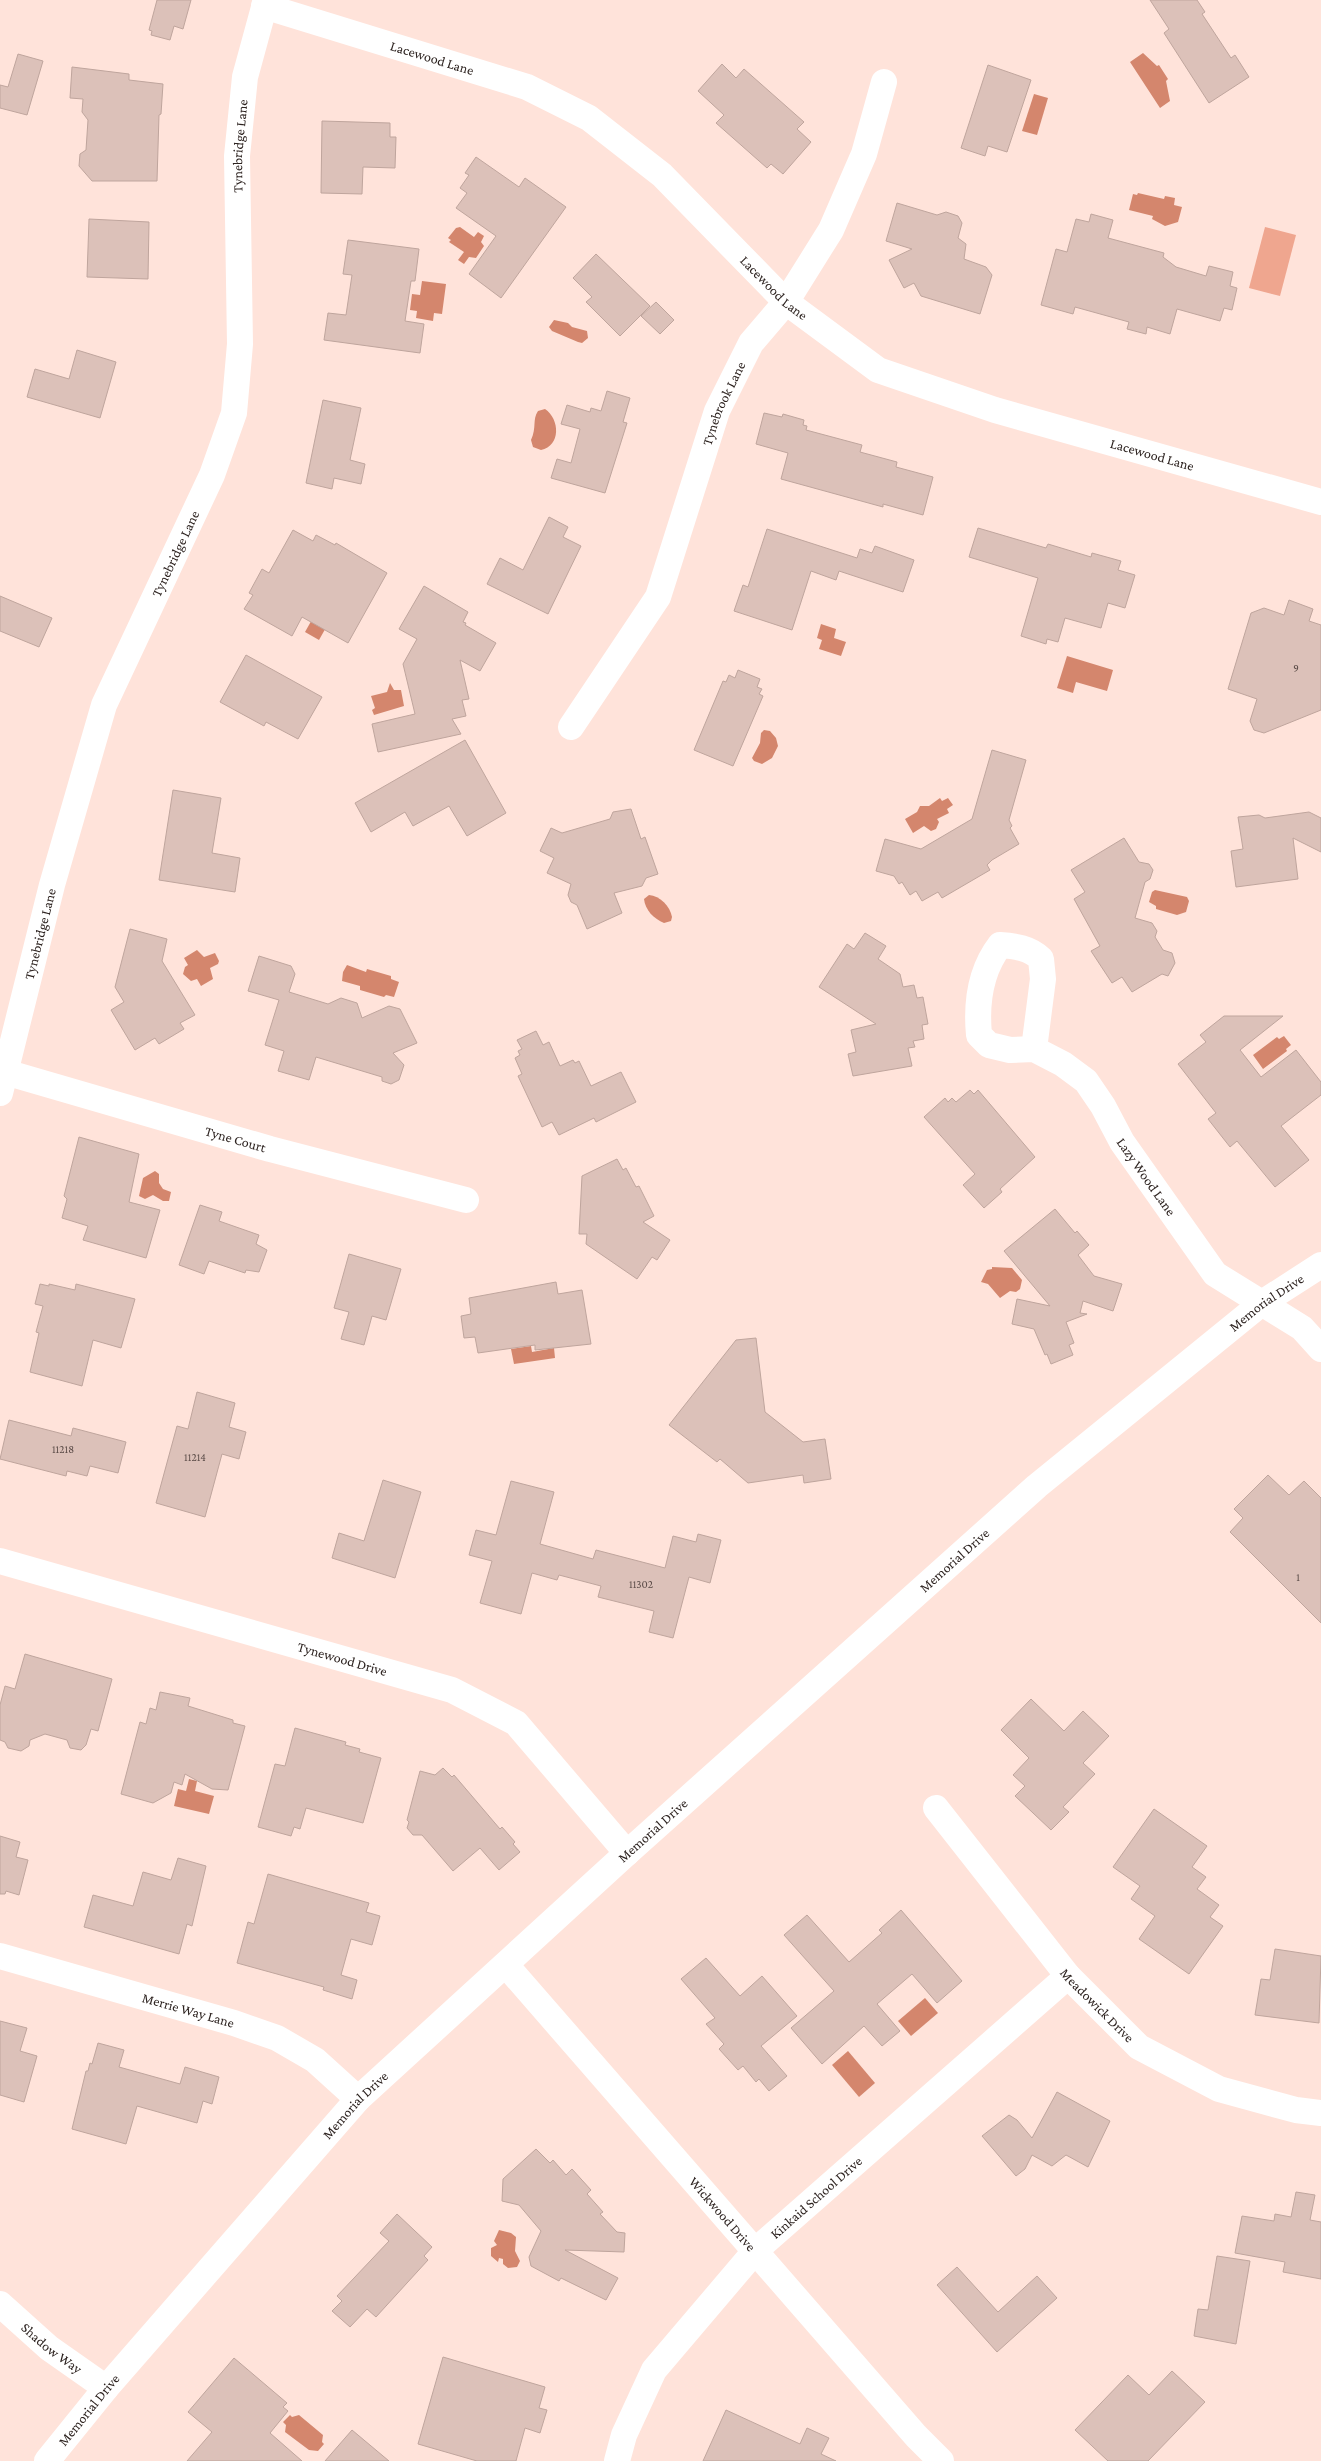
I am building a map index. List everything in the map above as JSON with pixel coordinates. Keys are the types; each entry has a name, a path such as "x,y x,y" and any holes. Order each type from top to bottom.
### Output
{"street":[{"name":"Lacewood Lane","path":"265,3 527,87 590,118 662,175 786,302 878,370 995,410 1321,502"},
{"name":"Tynebridge Lane","path":"3,1083 52,885 104,705 212,475 234,413 240,344 237,156 245,77 265,3"},
{"name":"Tynebrook Lane","path":"571,728 658,597 717,411 751,343 786,302 831,230 864,154 884,82"},
{"name":"Lazy Wood Lane","path":"1034,1049 1064,1064 1086,1081 1103,1106 1122,1142 1216,1274 1302,1328 1321,1349"},
{"name":"Tyne Court","path":"3,1083 466,1200"},
{"name":"Memorial Drive","path":"47,2461 106,2388 358,2100 626,1853 1037,1486 1262,1303 1321,1265"},
{"name":"Tynewood Drive","path":"0,1561 452,1690 516,1723 626,1853"},
{"name":"Meadowick Drive","path":"936,1808 1068,1976 1139,2047 1219,2089 1296,2110 1321,2113"},
{"name":"Merrie Way Lane","path":"0,1956 224,2020 277,2038 315,2060 358,2100"},
{"name":"Wickwood Drive","path":"506,1965 916,2436 941,2461"},
{"name":"Kinkaid School Drive","path":"617,2461 624,2435 654,2370 756,2250 1068,1976"},
{"name":"Shadow Way","path":"0,2304 49,2348 106,2388"}],"shaded area":[{"path":"1143,53 1157,66 1159,65 1168,79 1166,81 1170,101 1160,108 1130,62"},
{"path":"1034,94 1048,98 1037,135 1022,131"},
{"path":"1138,193 1164,199 1165,196 1175,198 1174,205 1182,207 1178,222 1165,226 1152,219 1153,216 1129,210 1133,194 1137,195"},
{"path":"460,227 474,237 478,232 484,236 481,242 484,246 476,258 469,257 464,264 458,260 464,252 449,242 451,240 448,238 456,228"},
{"path":"1265,227 1296,235 1280,296 1249,288"},
{"path":"422,281 446,284 442,314 434,313 433,321 416,318 417,311 410,310 412,294 420,295"},
{"path":"554,320 568,323 572,327 587,331 588,338 582,343 552,331 549,327"},
{"path":"545,409 554,419 556,432 555,438 548,448 541,450 533,447 531,440 536,414 538,411"},
{"path":"319,607 333,615 319,640 305,632"},
{"path":"821,624 836,629 834,638 846,642 841,656 819,649 822,640 817,638"},
{"path":"1067,656 1113,670 1107,691 1076,682 1073,693 1057,688"},
{"path":"390,683 394,690 401,690 404,706 374,715 372,710 375,708 371,696 387,692"},
{"path":"764,730 770,731 776,738 778,746 772,758 762,764 754,761 752,758 760,743 761,733"},
{"path":"940,798 942,801 948,798 953,805 947,809 949,813 937,819 939,822 936,829 931,831 924,826 913,833 905,819 917,812 920,806 929,806"},
{"path":"1155,890 1187,897 1189,901 1186,912 1177,915 1156,909 1156,906 1149,902 1152,892"},
{"path":"649,895 657,897 667,905 672,917 671,921 664,923 651,914 646,907 644,899"},
{"path":"197,950 204,957 215,953 219,961 218,964 210,968 213,979 201,986 197,979 191,981 183,974 185,967 188,965 184,958"},
{"path":"347,965 366,972 367,969 391,976 391,979 399,982 394,997 386,995 384,997 360,990 360,986 342,981 343,972"},
{"path":"1284,1036 1291,1045 1286,1049 1287,1051 1263,1069 1253,1055 1277,1037 1279,1039"},
{"path":"155,1171 159,1174 159,1183 163,1189 171,1192 169,1201 163,1201 153,1195 145,1199 139,1196 143,1178"},
{"path":"992,1267 1012,1268 1022,1280 1020,1289 1016,1292 1010,1291 1000,1298 988,1284 981,1282 987,1270 992,1269"},
{"path":"531,1346 532,1352 554,1348 555,1358 514,1364 511,1349"},
{"path":"189,1779 197,1781 195,1791 214,1796 209,1814 174,1806 178,1789 186,1791"},
{"path":"925,1998 938,2013 911,2036 898,2021"},
{"path":"848,2051 875,2083 859,2097 832,2065"},
{"path":"499,2230 511,2233 516,2237 515,2251 520,2261 517,2267 508,2268 503,2264 503,2259 499,2258 498,2262 491,2256 491,2248 497,2245 494,2241"},
{"path":"290,2415 292,2417 299,2415 323,2435 322,2442 324,2444 318,2451 309,2450 285,2432 286,2425 283,2422"}],"building":[{"path":"157,0 191,0 183,29 174,26 170,40 151,35 152,31 149,30"},
{"path":"1150,0 1197,0 1205,12 1202,14 1231,58 1235,55 1249,77 1209,103 1164,33 1169,29"},
{"path":"18,54 43,61 27,115 0,108 0,85 8,87"},
{"path":"722,64 736,78 744,69 804,122 797,129 811,142 783,174 771,164 767,168 716,123 724,115 698,91"},
{"path":"988,65 1031,80 1007,152 988,146 985,156 961,148"},
{"path":"72,67 129,74 129,80 163,84 161,114 159,115 157,181 92,181 79,166 80,154 86,150 88,120 82,112 83,99 70,98"},
{"path":"322,121 390,123 390,137 396,137 395,168 363,167 362,194 321,193"},
{"path":"476,157 519,187 525,178 566,207 501,298 469,274 496,236 456,208 467,193 460,188 469,175 465,173"},
{"path":"897,203 937,215 946,212 958,216 962,223 958,238 966,244 964,259 986,267 992,275 980,314 921,296 914,283 904,288 889,260 912,249 886,241"},
{"path":"1091,214 1113,220 1108,238 1164,253 1163,257 1176,267 1206,276 1209,266 1233,272 1230,286 1237,288 1232,310 1224,308 1220,321 1177,309 1170,334 1147,327 1146,334 1127,329 1129,322 1075,307 1073,314 1041,305 1056,249 1067,252 1076,219 1089,222"},
{"path":"89,219 149,222 148,279 87,277"},
{"path":"348,240 419,249 415,281 411,281 405,321 424,324 420,353 324,340 328,313 346,315 352,275 343,274"},
{"path":"596,254 650,306 620,336 586,302 592,297 573,278"},
{"path":"656,302 674,320 660,334 641,316"},
{"path":"77,350 116,362 100,418 27,397 35,369 69,379"},
{"path":"607,391 630,398 623,422 627,423 605,493 551,478 557,459 571,463 580,429 561,424 567,405 590,412 591,408 601,411"},
{"path":"323,400 361,408 350,460 365,464 361,484 334,478 332,489 306,483"},
{"path":"764,413 782,417 783,414 804,420 803,425 807,426 806,430 862,445 860,452 897,462 896,467 933,477 923,515 883,504 883,507 781,479 788,453 756,444"},
{"path":"549,517 568,527 563,537 581,546 548,614 487,584 500,558 523,570"},
{"path":"978,528 1046,548 1048,544 1091,557 1092,553 1121,561 1118,570 1135,575 1125,608 1108,603 1101,628 1065,618 1058,642 1047,639 1046,644 1021,636 1038,578 969,557"},
{"path":"767,529 857,558 860,549 872,553 875,546 914,560 903,592 839,571 836,580 811,571 792,630 734,611 743,585 748,587"},
{"path":"293,530 313,541 316,535 335,545 336,543 387,573 348,643 302,617 292,636 244,609 253,595 249,593 262,569 269,573"},
{"path":"424,586 468,612 463,622 466,623 465,625 496,643 480,671 460,660 469,699 462,700 466,716 452,719 461,734 378,752 372,724 415,714 403,664 417,639 399,629"},
{"path":"0,596 52,618 39,647 0,631"},
{"path":"1289,600 1313,609 1309,621 1321,625 1321,710 1264,733 1254,730 1250,721 1257,699 1228,689 1251,613 1264,608 1284,615"},
{"path":"246,655 322,697 298,739 266,722 264,726 220,702"},
{"path":"738,670 760,679 757,687 762,689 759,694 763,696 733,766 694,750 723,681 726,682 729,675 735,678"},
{"path":"465,740 506,813 467,836 449,806 413,826 405,812 371,832 355,803"},
{"path":"992,750 1026,760 1009,820 1012,826 1010,828 1019,844 992,860 987,865 990,870 942,898 938,892 922,901 916,891 910,895 902,882 899,884 894,876 876,871 885,839 921,849 972,819"},
{"path":"173,790 221,798 212,853 240,858 235,892 159,880"},
{"path":"631,809 641,839 645,837 658,874 646,878 642,886 614,893 622,913 587,929 577,905 571,902 568,895 571,884 547,873 554,858 540,851 551,828 562,833 610,819 613,812"},
{"path":"1309,812 1321,818 1321,852 1293,838 1298,879 1236,887 1231,851 1243,849 1238,817 1259,815 1265,818"},
{"path":"1124,838 1139,862 1149,864 1153,870 1150,879 1145,882 1135,918 1152,923 1157,931 1155,937 1163,950 1172,953 1175,963 1168,976 1162,974 1132,992 1122,977 1112,983 1091,951 1100,946 1074,899 1085,892 1071,870"},
{"path":"130,929 167,939 162,961 195,1015 180,1023 184,1029 159,1044 155,1038 135,1050 111,1010 124,1002 115,987"},
{"path":"865,933 886,946 878,959 900,974 903,987 914,985 917,998 923,997 928,1024 922,1025 924,1039 913,1041 915,1047 908,1048 912,1066 853,1076 848,1054 856,1052 851,1030 876,1024 819,987 847,944 854,949"},
{"path":"259,956 291,966 295,974 289,992 328,1004 341,998 357,1003 362,1018 389,1006 400,1009 417,1043 393,1053 404,1065 399,1080 391,1084 382,1081 382,1077 316,1057 309,1080 278,1071 284,1051 265,1045 279,1000 248,991"},
{"path":"1224,1016 1283,1016 1240,1050 1261,1077 1296,1050 1321,1082 1321,1095 1281,1126 1309,1160 1275,1187 1237,1141 1230,1147 1208,1119 1216,1113 1178,1064 1206,1042 1200,1035"},
{"path":"536,1031 543,1045 549,1042 560,1066 573,1060 575,1063 579,1061 591,1086 621,1072 636,1102 596,1122 594,1118 559,1135 552,1122 542,1127 518,1076 522,1074 515,1058 520,1055 518,1051 522,1049 517,1040"},
{"path":"970,1090 974,1094 978,1090 1035,1157 1000,1189 1002,1192 984,1208 963,1185 975,1174 924,1117 945,1098 948,1102 952,1098 956,1102"},
{"path":"79,1137 139,1154 129,1202 160,1210 146,1258 83,1240 88,1226 62,1218 67,1199 64,1196"},
{"path":"617,1159 623,1170 626,1168 636,1187 639,1186 654,1216 643,1222 670,1240 657,1260 652,1257 637,1279 586,1244 587,1234 579,1234 582,1176"},
{"path":"200,1205 222,1212 219,1221 259,1235 256,1244 267,1250 259,1272 246,1270 245,1273 209,1261 204,1274 179,1265"},
{"path":"1055,1209 1075,1233 1077,1231 1089,1245 1078,1255 1094,1276 1122,1284 1113,1311 1083,1301 1080,1313 1087,1314 1066,1322 1074,1343 1069,1345 1073,1355 1051,1364 1034,1329 1012,1324 1017,1299 1050,1306 1004,1251"},
{"path":"349,1254 401,1269 386,1320 372,1316 364,1345 341,1339 349,1312 334,1308"},
{"path":"556,1282 558,1294 582,1290 591,1344 535,1350 535,1345 478,1353 475,1337 464,1338 461,1316 471,1314 469,1298"},
{"path":"40,1284 49,1286 49,1284 75,1290 76,1284 135,1299 121,1348 93,1340 82,1386 30,1372 39,1333 36,1332 43,1306 35,1304"},
{"path":"756,1338 765,1412 803,1442 825,1439 831,1479 804,1483 803,1475 748,1483 720,1459 717,1462 669,1425 736,1340"},
{"path":"197,1392 235,1403 229,1427 246,1432 239,1459 222,1454 205,1517 156,1503 177,1426 188,1429"},
{"path":"9,1420 71,1436 73,1428 126,1442 118,1473 90,1466 87,1476 67,1471 66,1476 0,1459"},
{"path":"1268,1475 1289,1495 1304,1481 1321,1498 1321,1623 1230,1532 1243,1518 1234,1509"},
{"path":"383,1480 421,1492 395,1578 332,1558 339,1533 364,1541"},
{"path":"511,1481 554,1492 540,1544 593,1559 596,1550 665,1568 673,1536 696,1542 698,1534 721,1540 710,1583 689,1577 673,1638 649,1632 654,1611 598,1597 601,1586 559,1575 557,1580 532,1573 521,1614 480,1603 492,1561 469,1555 476,1530 496,1535"},
{"path":"25,1654 112,1679 98,1731 91,1729 86,1745 81,1750 70,1748 67,1740 45,1734 30,1740 29,1746 21,1751 8,1748 5,1742 0,1740 0,1705 5,1686 15,1689"},
{"path":"160,1692 190,1698 188,1706 233,1720 233,1723 245,1726 228,1790 212,1789 185,1774 182,1785 174,1782 171,1793 153,1803 121,1794 140,1722 146,1724 150,1708 156,1710"},
{"path":"1031,1699 1064,1731 1083,1711 1109,1736 1083,1763 1095,1774 1063,1807 1069,1812 1051,1830 1015,1796 1025,1786 1013,1775 1029,1758 1001,1730"},
{"path":"295,1728 346,1742 345,1745 360,1749 359,1752 381,1758 363,1823 306,1808 300,1829 294,1827 291,1836 258,1827 275,1764 285,1766"},
{"path":"443,1768 452,1777 454,1775 500,1829 502,1827 515,1842 513,1844 520,1852 499,1870 480,1848 453,1871 422,1835 413,1835 407,1828 409,1822 407,1820 420,1771 435,1775"},
{"path":"1154,1809 1207,1846 1192,1867 1206,1877 1197,1889 1219,1905 1210,1917 1223,1926 1189,1974 1139,1939 1155,1916 1131,1899 1140,1886 1113,1867"},
{"path":"0,1836 20,1842 16,1857 28,1860 19,1895 6,1891 5,1894 0,1894"},
{"path":"178,1858 206,1866 192,1926 187,1924 179,1954 84,1927 93,1895 133,1906 143,1872 171,1880"},
{"path":"268,1874 369,1903 366,1912 380,1916 372,1945 351,1939 341,1975 357,1980 352,1999 323,1990 324,1987 237,1963 248,1922 254,1924"},
{"path":"901,1910 962,1981 937,2003 912,1974 877,2004 900,2031 882,2046 864,2026 822,2064 791,2028 834,1991 784,1935 807,1915 849,1962 882,1933 879,1930"},
{"path":"1275,1949 1321,1956 1319,2023 1255,2015 1261,1979 1270,1980"},
{"path":"706,1958 740,1996 762,1976 797,2016 761,2046 787,2076 769,2091 759,2079 756,2082 743,2066 738,2070 719,2049 724,2044 706,2024 715,2018 681,1979"},
{"path":"0,2021 27,2028 20,2051 37,2056 24,2102 0,2095"},
{"path":"98,2043 124,2050 119,2067 180,2084 185,2067 219,2077 212,2104 203,2101 197,2123 137,2106 126,2144 72,2129 86,2071 88,2071 90,2063 92,2064"},
{"path":"1057,2092 1110,2121 1088,2167 1066,2155 1052,2166 1032,2155 1025,2169 1016,2176 982,2136 1009,2115 1017,2120 1032,2138"},
{"path":"536,2149 550,2163 553,2160 566,2175 572,2169 591,2190 587,2194 603,2212 600,2214 617,2232 625,2233 624,2252 565,2250 618,2278 606,2300 561,2278 559,2281 531,2266 529,2257 541,2231 519,2205 502,2201 503,2179"},
{"path":"1296,2192 1315,2195 1310,2220 1321,2222 1321,2279 1283,2272 1285,2262 1235,2253 1242,2216 1274,2221 1275,2214 1291,2217"},
{"path":"397,2214 432,2247 424,2256 428,2260 376,2317 367,2309 350,2327 332,2311 342,2301 337,2296 389,2241 380,2233"},
{"path":"1217,2256 1250,2261 1236,2344 1194,2336 1198,2309 1208,2310"},
{"path":"957,2267 998,2312 1037,2276 1057,2298 997,2352 937,2285"},
{"path":"443,2357 545,2387 539,2408 547,2410 540,2433 525,2428 516,2461 477,2461 418,2444"},
{"path":"234,2358 287,2403 283,2407 288,2411 270,2433 302,2461 187,2461 212,2432 188,2412"},
{"path":"1172,2371 1205,2402 1148,2461 1108,2461 1075,2430 1128,2375 1149,2395"},
{"path":"726,2410 800,2444 807,2428 829,2438 821,2454 836,2461 703,2461"},
{"path":"352,2430 389,2461 325,2461"}]}
